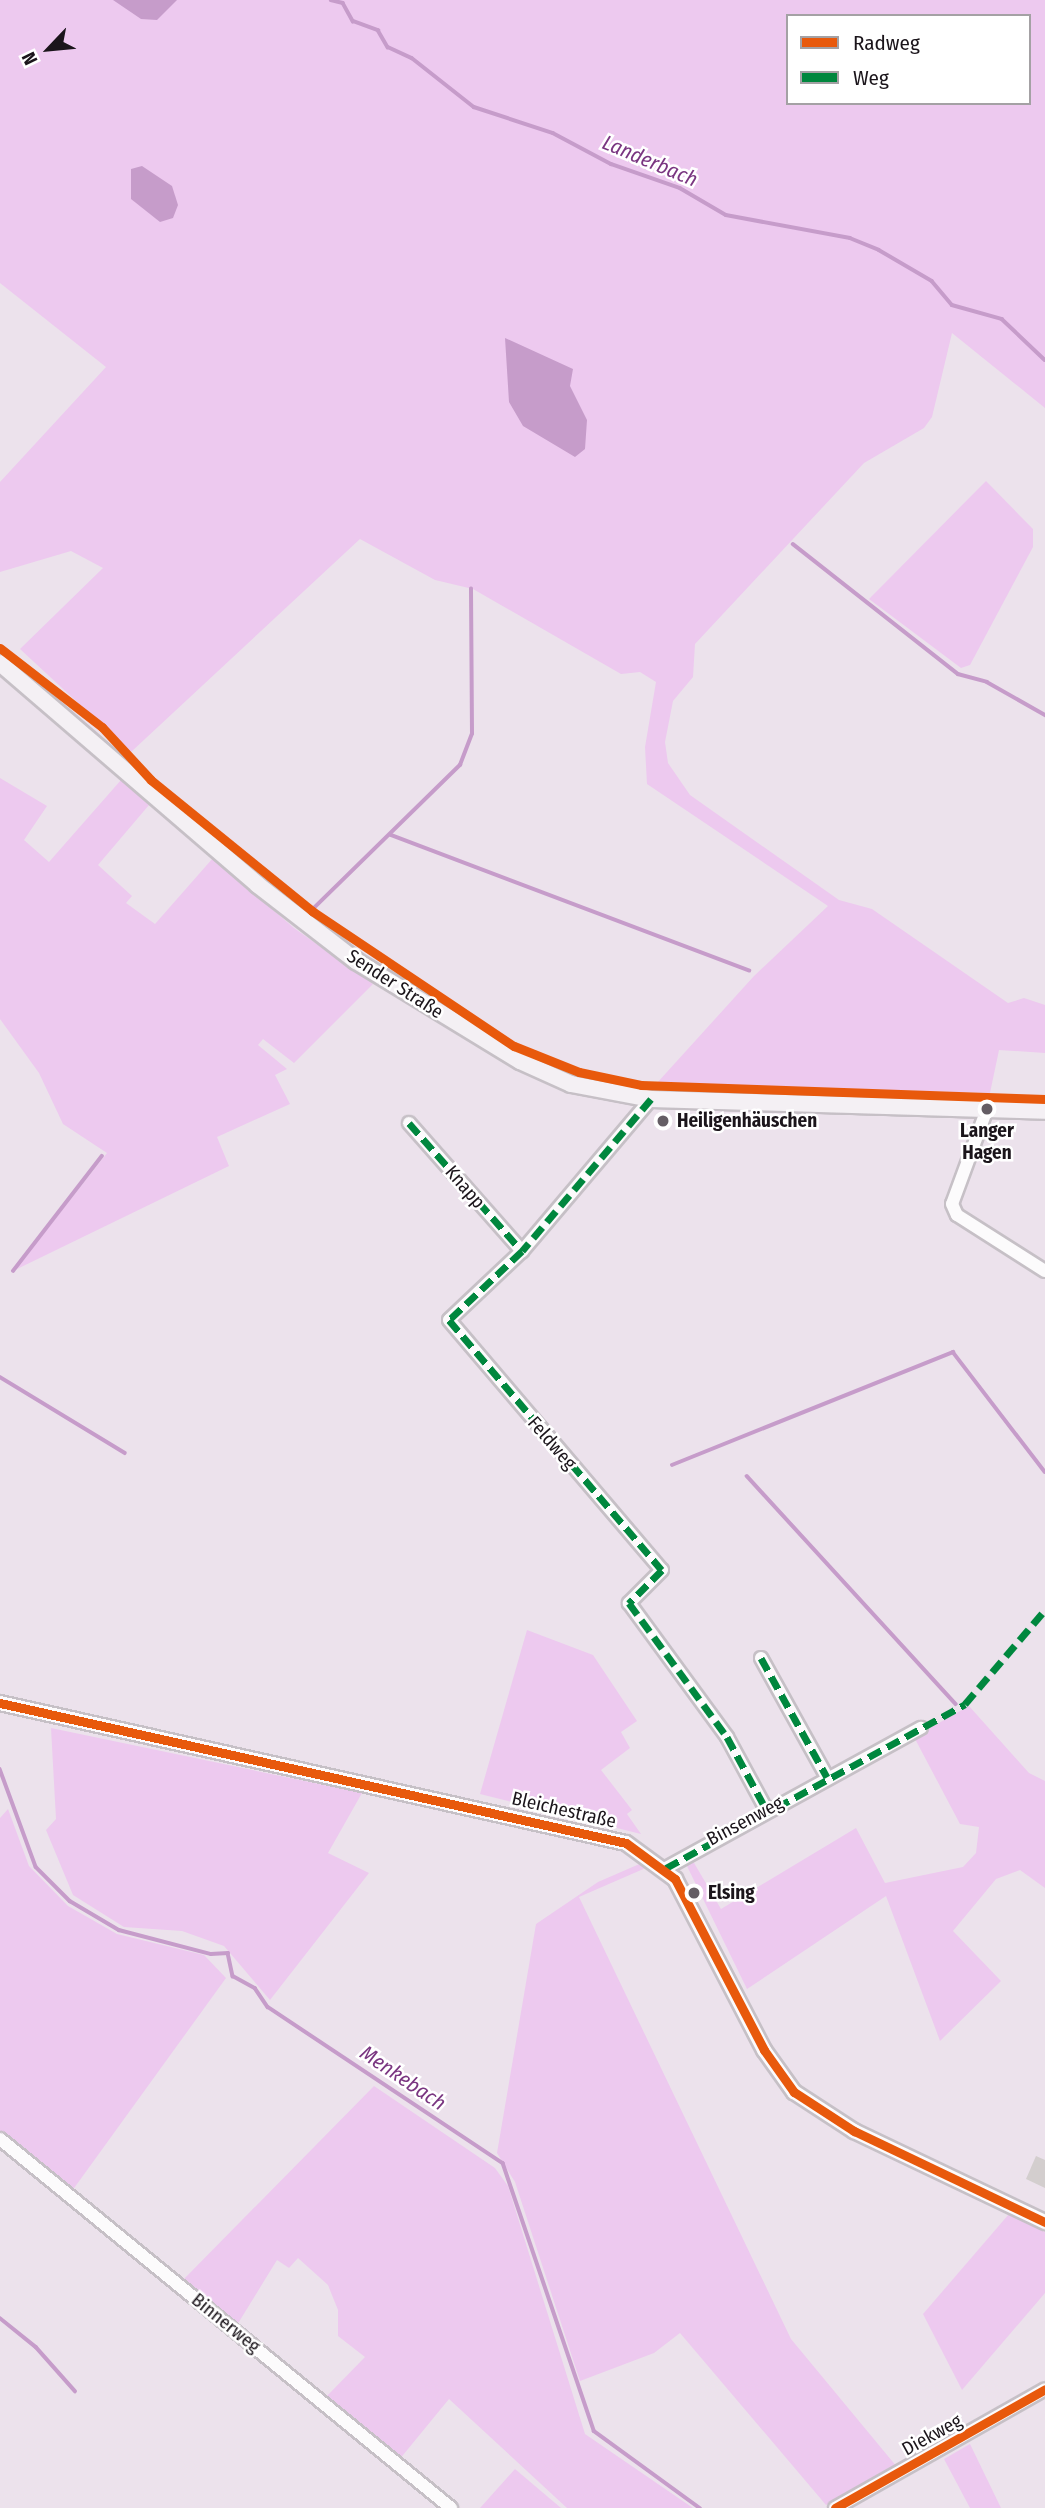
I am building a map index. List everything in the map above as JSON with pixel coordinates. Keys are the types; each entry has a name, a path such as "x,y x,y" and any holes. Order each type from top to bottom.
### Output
{"main road":[{"name":"Sender Straße","path":"0,663 258,885 365,967 520,1061 571,1084 651,1099 1045,1111"}],"street":[{"name":"Feldweg","path":"651,1099 522,1251 452,1312 452,1329 662,1570 629,1603 727,1737 766,1809"},
{"path":"987,1110 952,1204 957,1215 1045,1271"},
{"name":"Knapp","path":"409,1123 522,1251"},
{"path":"761,1658 827,1777"},
{"name":"Bleichestraße","path":"0,1703 604,1835 666,1868 687,1898 764,2050 794,2092 829,2118 1045,2222"},
{"name":"Binsenweg","path":"666,1868 766,1809 921,1728"},
{"name":"Binnerweg","path":"0,2140 451,2508"},
{"name":"Diekweg","path":"835,2508 1045,2389"}],"shaded area":[{"path":"0,0 1045,0 1045,408 952,333 932,417 924,428 864,463 695,644 693,677 673,701 665,742 668,763 690,795 839,900 872,909 1008,1003 1024,998 1045,1005 1045,1053 999,1050 990,1093 657,1083 754,976 828,906 647,784 645,747 656,682 640,672 621,674 473,589 435,580 360,539 131,752 20,649 103,568 71,551 0,572 0,482 106,367 0,283"},
{"path":"113,0 177,0 157,20 141,19"},
{"path":"142,166 172,186 178,205 173,218 160,222 131,199 131,169"},
{"path":"505,338 573,369 570,386 587,420 585,449 575,457 523,426 509,402"},
{"path":"986,481 1033,529 1033,547 970,665 961,668 869,599"},
{"path":"0,778 47,806 24,840 49,862 121,780 149,805 98,865 132,896 126,903 155,924 213,858 294,928 373,984 294,1063 263,1039 258,1045 287,1069 275,1075 290,1104 217,1137 229,1166 15,1270 107,1153 63,1124 39,1073 0,1019"},
{"path":"527,1630 593,1655 637,1721 621,1732 630,1748 601,1770 632,1810 627,1814 641,1834 480,1794"},
{"path":"969,1706 1029,1773 1045,1781 1045,1888 1020,1870 996,1879 953,1931 1001,1981 940,2041 886,1896 747,1989 685,1862 690,1856 721,1909 856,1828 885,1883 963,1867 976,1853 979,1827 960,1824 914,1737"},
{"path":"51,1728 362,1793 328,1853 369,1873 270,2000 224,1946 182,1931 124,1927 73,1895 46,1830 56,1819"},
{"path":"8,1809 29,1866 68,1906 117,1934 204,1955 226,1978 72,2191 0,2132 0,1818"},
{"path":"644,1862 648,1867 579,1897 791,2339 897,2467 826,2505 680,2333 654,2353 580,2381 515,2182 497,2153 536,1924 598,1882"},
{"path":"374,2086 495,2168 508,2186 585,2434 693,2508 567,2508 449,2399 399,2460 325,2398 365,2357 338,2336 338,2310 328,2285 298,2258 289,2268 277,2260 237,2325 182,2281"},
{"path":"1009,2214 1045,2232 1045,2293 962,2390 923,2314"},
{"path":"970,2444 1001,2508 970,2508 944,2459"},
{"path":"515,2469 561,2508 480,2508"}],"building":[{"path":"1036,2156 1045,2160 1045,2188 1026,2179"}],"waterway":[{"name":"Landerbach","path":"331,0 343,3 353,21 378,30 388,47 412,58 474,107 553,133 611,164 680,188 726,215 850,238 879,250 932,281 952,305 1002,319 1045,360"},
{"path":"793,544 958,674 987,682 1045,715"},
{"path":"315,907 460,765 472,734 471,589"},
{"path":"391,835 749,970"},
{"path":"13,1271 102,1156"},
{"path":"672,1465 953,1352 1045,1472"},
{"path":"0,1377 125,1453"},
{"path":"747,1476 956,1704"},
{"name":"Menkebach","path":"0,1769 36,1867 70,1901 119,1930 211,1954 228,1953 233,1976 255,1988 268,2007 503,2163 594,2431 700,2508"},
{"path":"0,2318 36,2347 75,2391"}],"marked path":[{"path":"651,1099 522,1251 449,1320 662,1570 629,1603 727,1737 766,1809"},
{"path":"409,1123 522,1251"},
{"path":"666,1868 965,1704 1045,1610"},
{"path":"761,1658 827,1777"}],"cycle path":[{"path":"0,648 102,727 151,780 312,911 514,1046 579,1072 641,1085 1045,1099"},
{"path":"0,1703 626,1843 675,1879 764,2050 794,2092 854,2131 1045,2222"},
{"path":"835,2508 1045,2389"}],"place":[{"name":"Langer Hagen","path":"987,1109"},
{"name":"Heiligenhäuschen","path":"663,1121"},
{"name":"Elsing","path":"694,1893"}]}
